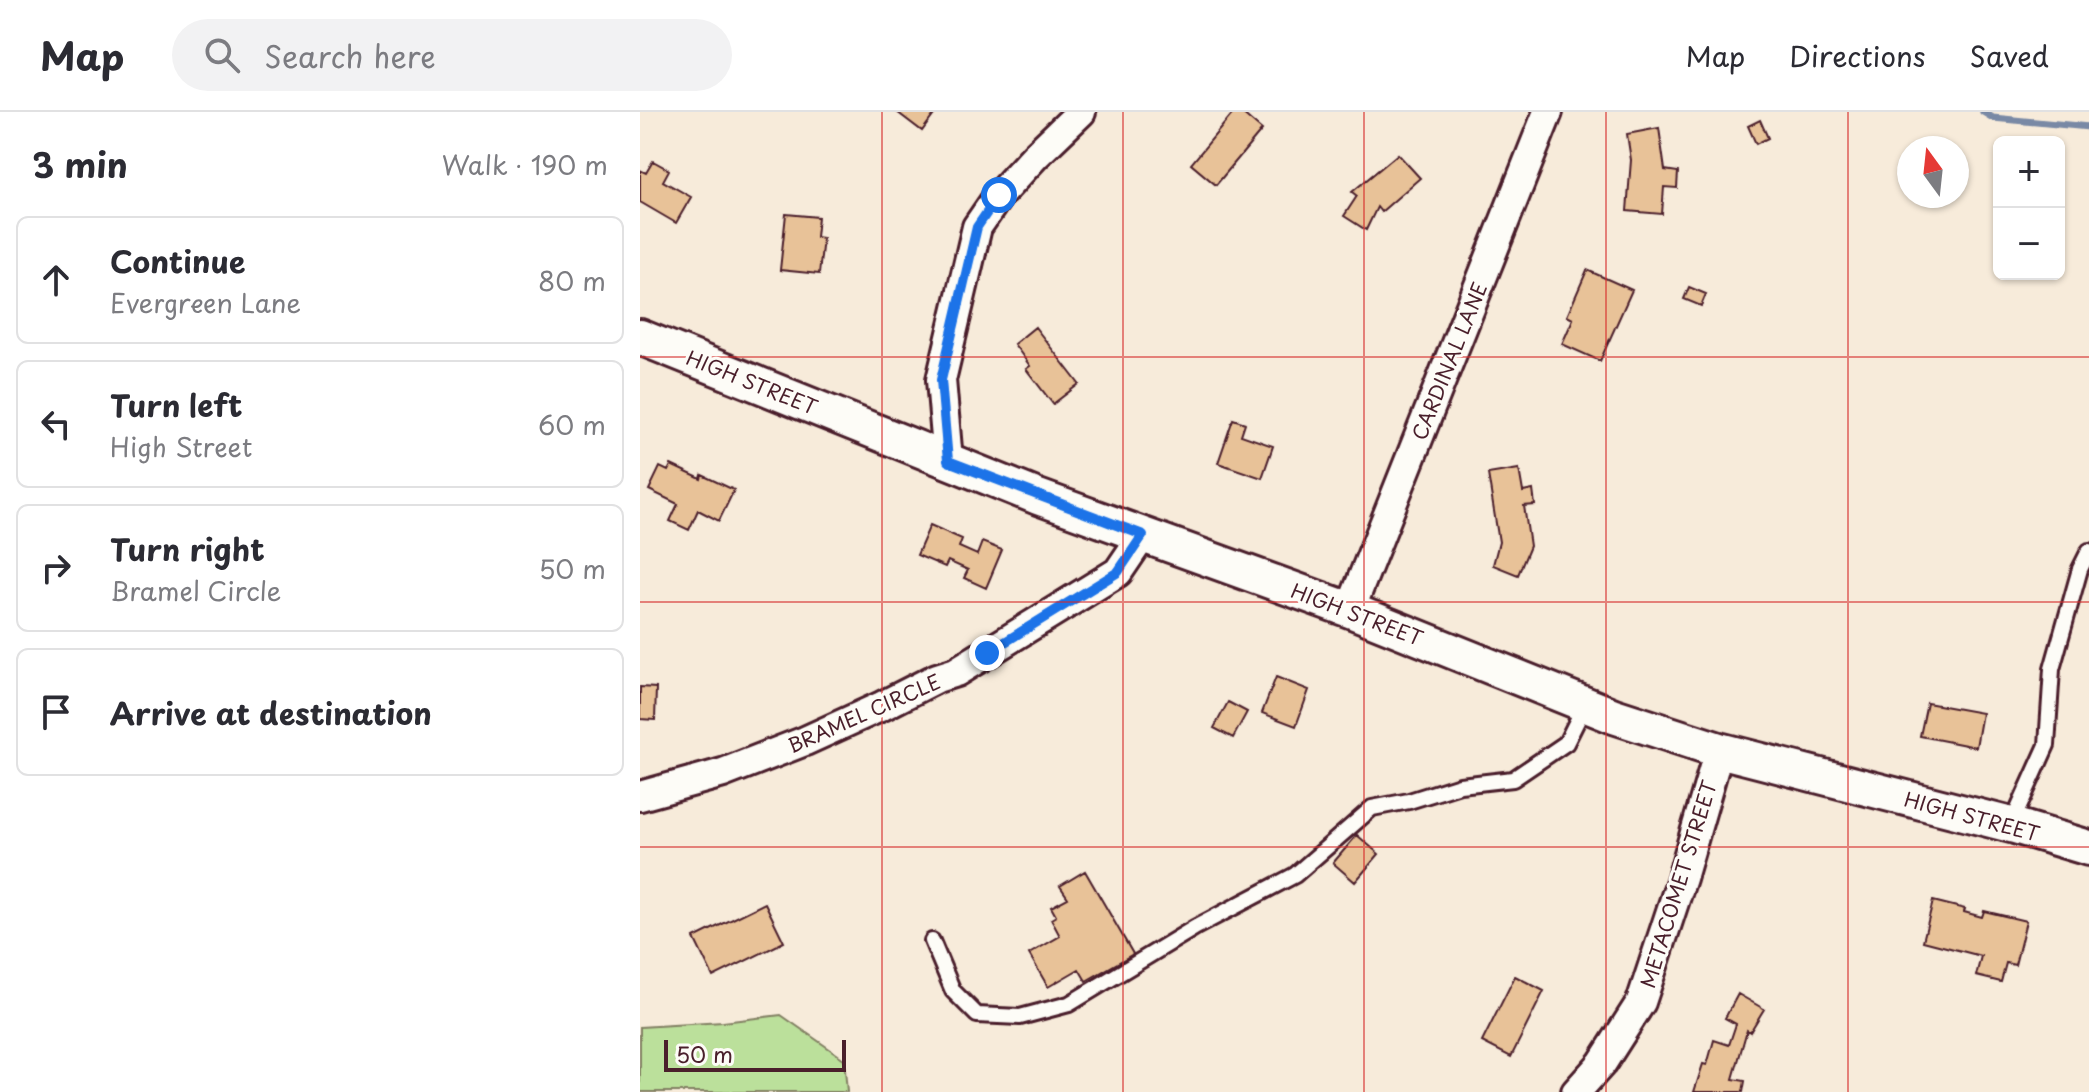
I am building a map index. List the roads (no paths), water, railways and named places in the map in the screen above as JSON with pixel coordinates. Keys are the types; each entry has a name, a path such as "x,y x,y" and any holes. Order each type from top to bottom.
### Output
{"street":[{"path":"948,461 941,380 977,227 999,195 1081,112"},
{"name":"CARDINAL LANE","path":"1350,610 1548,112"},
{"name":"HIGH STREET","path":"640,337 948,461 1350,610 1614,716 1719,750 2089,848"},
{"name":"BRAMEL CIRCLE","path":"640,796 737,768 956,672 1118,572 1143,535"},
{"name":"METACOMET STREET","path":"1576,1092 1602,1063 1641,1002 1682,878 1719,750"}],"lane":[{"path":"2011,825 2047,745 2052,669 2080,569 2089,551"},
{"path":"932,941 953,991 977,1015 1020,1017 1069,1004 1196,927 1295,875 1372,808 1409,801 1460,785 1513,779 1566,743 1585,705"}],"waterway":[{"path":"1983,112 1993,118 2089,127"}]}
